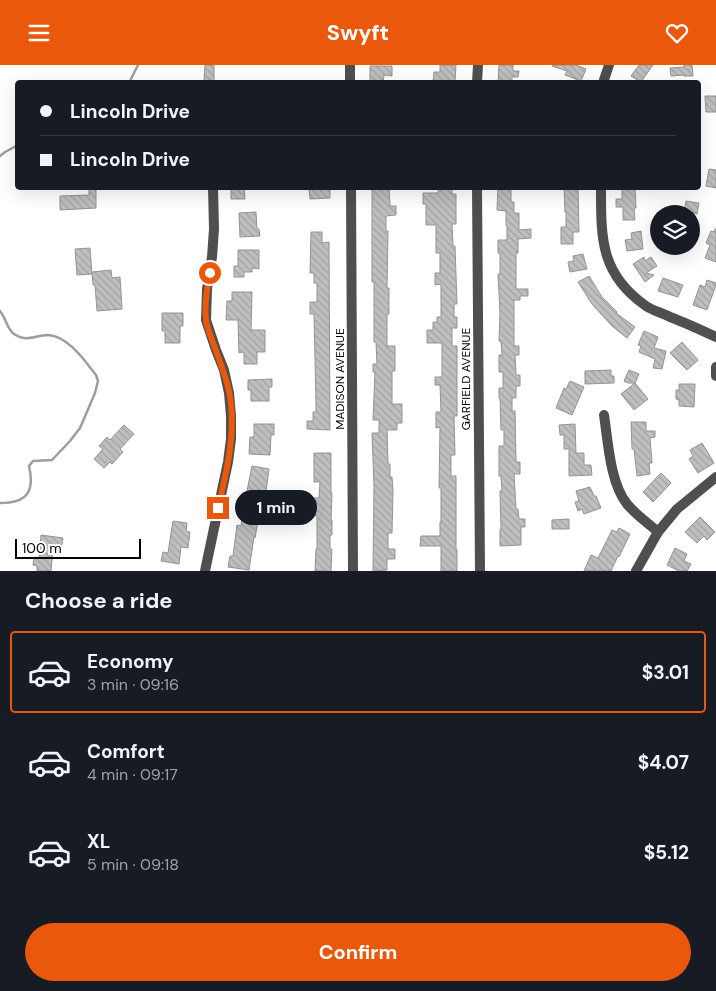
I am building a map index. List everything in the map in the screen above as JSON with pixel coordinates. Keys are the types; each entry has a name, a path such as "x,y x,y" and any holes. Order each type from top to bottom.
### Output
{"street":[{"path":"350,65 350,80"},
{"path":"477,80 478,65"},
{"path":"604,80 609,65"},
{"path":"205,571 228,462 232,416 224,371 206,320 207,289 214,229 213,190"},
{"name":"MADISON AVENUE","path":"351,190 353,571"},
{"name":"GARFIELD AVENUE","path":"477,190 480,571"},
{"path":"601,190 601,223 604,247 612,271 626,290 647,307 716,337"},
{"path":"716,367 716,376"},
{"path":"604,415 613,475 617,486 625,502 658,532"},
{"path":"636,571 658,532 677,509 716,477"}],"building":[{"path":"205,65 214,65 214,80 204,80"},
{"path":"440,65 456,65 455,80 433,80 434,72 440,72"},
{"path":"499,65 513,65 513,71 519,71 518,77 512,77 512,80 498,80"},
{"path":"576,65 586,69 581,80 578,80 565,75 567,71 552,66"},
{"path":"639,65 653,65 642,80 638,80 631,76"},
{"path":"684,65 692,65 693,76 671,76 670,68 684,67"},
{"path":"370,66 392,66 392,76 384,75 383,80 370,80"},
{"path":"705,96 716,96 716,112 706,112"},
{"path":"709,169 716,170 716,188 706,186"},
{"path":"89,190 96,190 96,208 60,210 60,196 89,195"},
{"path":"231,190 244,190 245,199 231,199"},
{"path":"309,190 330,190 330,198 310,199"},
{"path":"372,190 389,190 390,206 396,206 396,215 386,216 386,231 388,231 387,288 389,288 387,346 395,346 395,371 392,371 392,404 402,404 402,423 397,423 397,430 387,430 388,464 390,464 393,491 392,533 388,533 388,549 395,549 395,559 387,559 387,570 373,571 374,486 372,433 379,433 379,420 373,420 375,372 373,372 373,364 377,364 376,342 374,342 374,282 372,282"},
{"path":"438,190 452,190 452,194 456,194 456,224 452,224 453,246 455,246 457,304 454,304 454,317 457,317 457,328 452,328 452,346 457,346 457,416 454,416 455,455 451,455 451,476 456,476 457,571 441,571 441,546 420,546 421,536 440,536 441,522 441,488 439,488 440,427 436,428 436,412 441,412 440,385 435,385 435,377 442,377 442,343 427,343 427,330 433,330 433,322 437,322 437,317 441,317 441,284 435,285 435,273 440,273 440,253 436,253 436,225 426,225 426,204 423,204 423,193 438,193"},
{"path":"498,190 511,190 511,202 514,202 514,213 519,213 519,230 531,229 531,238 518,239 518,253 516,253 516,289 528,289 528,296 520,296 520,300 514,300 514,346 519,346 519,355 515,355 516,375 520,375 520,386 516,386 516,398 512,398 512,411 515,411 516,462 520,462 520,474 514,474 516,509 518,509 519,519 525,519 525,527 521,527 521,545 500,546 500,491 502,491 501,476 499,476 499,446 504,446 504,430 501,430 499,398 499,388 503,388 503,372 499,372 499,355 502,355 501,341 499,341 498,274 500,274 500,253 498,253 498,240 507,240 507,226 506,211 497,210"},
{"path":"564,190 578,190 579,232 573,232 573,244 561,244 561,227 566,227"},
{"path":"622,190 635,190 635,220 623,220 623,207 616,207 616,199 622,199"},
{"path":"686,201 699,203 699,205 685,205"},
{"path":"256,212 257,229 259,229 260,236 240,237 239,213"},
{"path":"715,229 716,262 705,258 710,245 706,243 711,231 714,232"},
{"path":"641,231 643,249 627,251 625,240 632,239 631,233"},
{"path":"311,232 322,232 322,243 329,242 330,430 307,429 307,421 313,421 313,412 316,412 314,314 310,314 310,302 317,302 317,283 314,283 314,273 310,273"},
{"path":"90,248 92,274 77,275 75,249"},
{"path":"238,250 259,250 259,269 252,268 252,272 244,272 244,277 234,277 234,266 238,266"},
{"path":"583,254 587,269 570,272 568,262 574,261 573,256"},
{"path":"644,257 645,261 651,257 657,266 646,273 654,275 645,282 633,264"},
{"path":"111,270 112,278 120,277 122,309 97,311 92,272"},
{"path":"589,276 602,297 616,313 635,327 627,338 612,326 592,304 578,282"},
{"path":"663,278 683,285 678,297 658,291"},
{"path":"707,280 716,283 716,285 707,310 693,305 700,285 705,287"},
{"path":"232,292 252,292 251,330 265,330 265,352 257,352 257,364 244,364 244,352 239,353 238,320 226,320 227,301 232,301"},
{"path":"162,313 183,313 183,326 180,326 180,343 165,343 165,331 162,331"},
{"path":"644,331 658,337 654,348 666,351 662,369 653,368 655,359 639,352 641,346 638,345"},
{"path":"682,342 698,360 687,370 670,353"},
{"path":"611,370 611,376 614,376 614,383 585,384 585,371"},
{"path":"629,370 639,374 635,383 624,381"},
{"path":"272,379 272,387 269,387 269,401 251,401 251,390 248,390 248,380"},
{"path":"570,381 584,387 572,415 556,408 564,388 566,389"},
{"path":"635,383 648,399 634,410 621,394"},
{"path":"679,384 695,384 694,407 679,406 679,400 676,399 676,390 679,390"},
{"path":"631,422 646,422 646,431 655,431 655,437 650,438 652,463 649,463 650,474 637,476 634,449 632,449"},
{"path":"254,424 274,424 274,435 271,435 270,455 249,454 250,437 254,437"},
{"path":"575,424 576,453 584,453 584,465 591,465 592,475 569,476 569,449 564,449 564,435 560,435 559,425"},
{"path":"124,425 134,434 120,449 123,452 112,464 110,462 104,468 94,459 103,449 99,446 107,437 110,440"},
{"path":"702,443 714,463 698,473 689,459 693,456 690,450"},
{"path":"314,453 331,453 331,571 315,571 317,516 310,515 311,498 319,498 320,482 314,482"},
{"path":"252,466 269,469 265,499 246,496"},
{"path":"661,473 671,483 653,502 643,492"},
{"path":"590,487 601,508 584,514 582,509 578,511 575,502 579,501 576,491"},
{"path":"243,510 262,513 261,522 258,521 254,537 249,570 228,567 230,556 233,556 237,525 241,526"},
{"path":"700,517 715,532 707,540 704,536 697,543 685,532"},
{"path":"569,519 569,529 552,529 552,520"},
{"path":"173,521 187,523 186,531 190,532 188,548 181,547 179,564 161,561 163,552 168,553"},
{"path":"619,528 630,534 611,571 584,571 591,555 598,558 612,530 617,532"},
{"path":"41,535 63,538 61,551 53,550 51,571 37,571 37,566 33,565 34,557 39,558"},
{"path":"675,548 687,554 684,561 691,564 687,571 679,571 667,565"}],"waterway":[{"path":"130,80 138,65"},
{"path":"0,156 15,147"},
{"path":"0,311 10,329 19,337 27,338 48,335 55,336 69,344 87,363 98,381 80,428 70,441 52,460 33,461 29,466 31,475 30,489 23,498 17,501 0,503"}],"route":[{"path":"210,273 207,289 206,320 224,371 232,416 228,462 218,508"}]}
